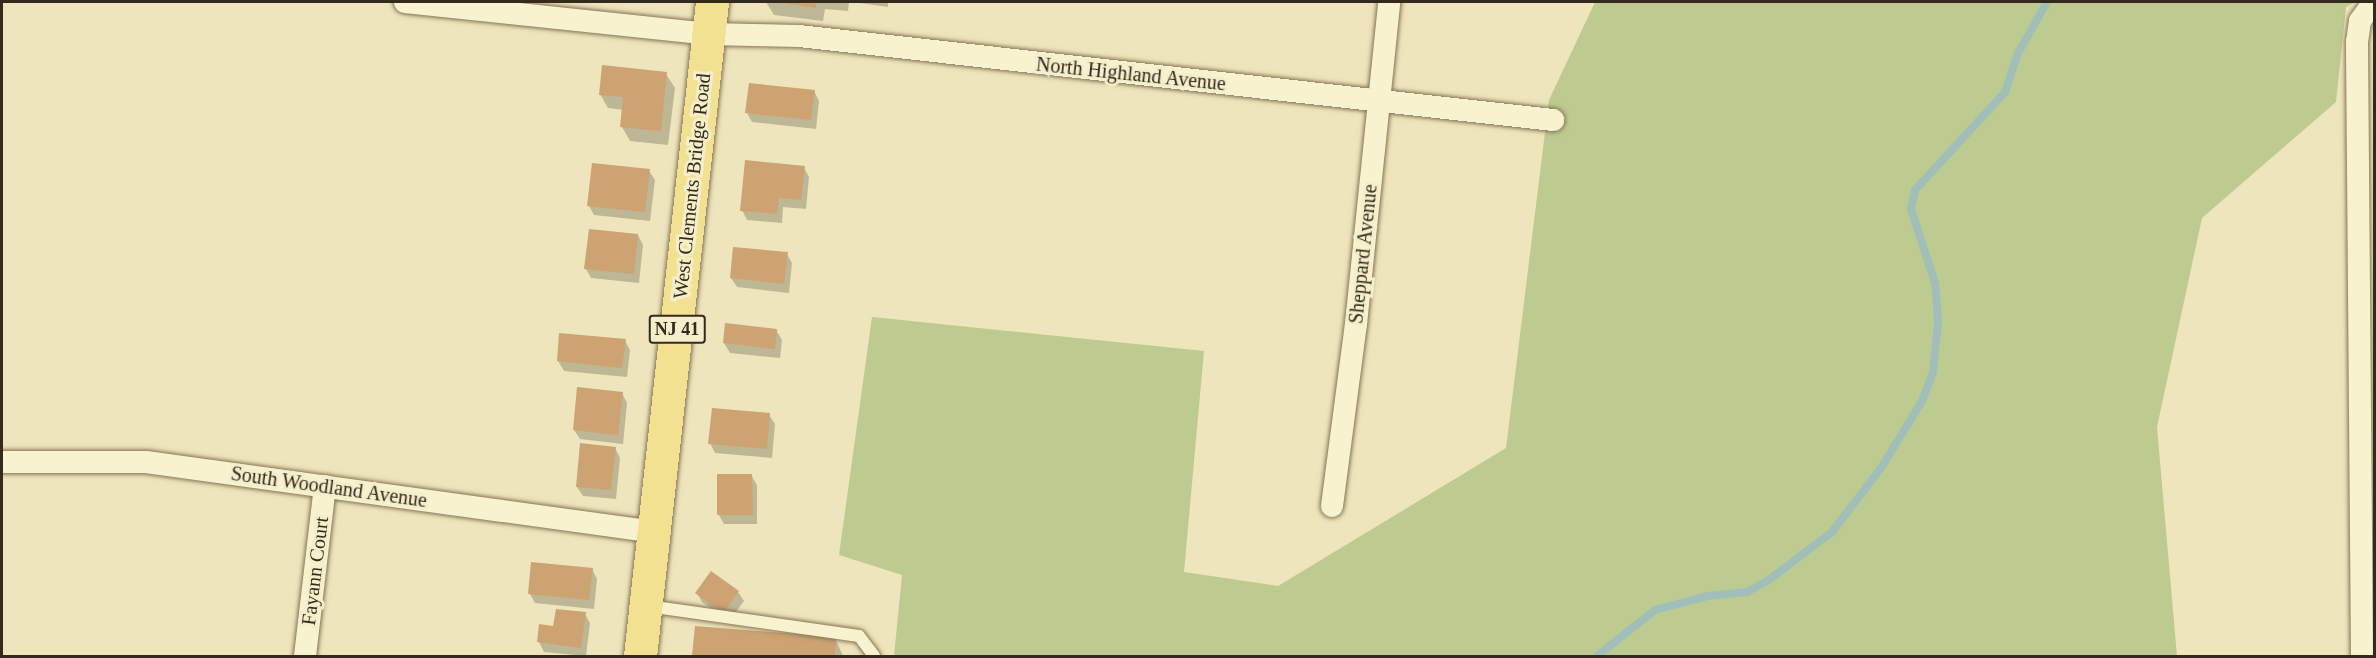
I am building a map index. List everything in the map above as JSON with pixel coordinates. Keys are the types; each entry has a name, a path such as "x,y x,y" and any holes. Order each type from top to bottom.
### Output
{"main road":[{"name":"West Clements Bridge Road","path":"640,657 656,532 712,2"}],"street":[{"name":"North Highland Avenue","path":"405,2 708,34 799,36 1553,120"},
{"name":"Sheppard Avenue","path":"1332,506 1389,2"},
{"path":"2362,657 2356,42 2360,21 2374,2"},
{"name":"South Woodland Avenue","path":"2,462 146,462 656,532"},
{"name":"Fayann Court","path":"305,657 326,486"}],"lane":[{"path":"647,606 859,636 874,657"}],"green space":[{"path":"1595,2 2355,2 2346,7 2336,102 2202,218 2157,427 2177,656 894,656 902,575 839,555 872,317 1204,351 1184,572 1278,586 1506,448 1549,100"}],"building":[{"path":"778,2 816,2 816,8"},
{"path":"602,65 667,72 661,131 620,127 623,97 599,95"},
{"path":"749,83 815,90 811,120 745,113"},
{"path":"745,160 805,166 801,200 779,198 777,214 740,211"},
{"path":"592,163 650,169 645,212 587,206"},
{"path":"589,229 638,234 634,274 584,269"},
{"path":"733,247 788,252 784,284 730,278"},
{"path":"725,323 777,329 775,349 723,343"},
{"path":"559,333 626,339 622,368 557,361"},
{"path":"577,387 623,392 618,435 573,430"},
{"path":"712,408 770,413 767,449 708,444"},
{"path":"580,443 616,447 611,490 576,487"},
{"path":"717,474 752,474 753,515 717,515"},
{"path":"531,562 593,568 589,600 528,594"},
{"path":"711,571 739,591 723,613 695,593"},
{"path":"556,609 586,612 581,648 537,642 539,624 553,626"},
{"path":"695,626 836,637 835,656 692,656"}],"waterway":[{"path":"1597,656 1655,610 1708,596 1747,592 1770,579 1832,532 1881,468 1922,401 1933,372 1938,322 1935,283 1911,209 1915,190 2005,92 2018,53 2047,2"}]}
